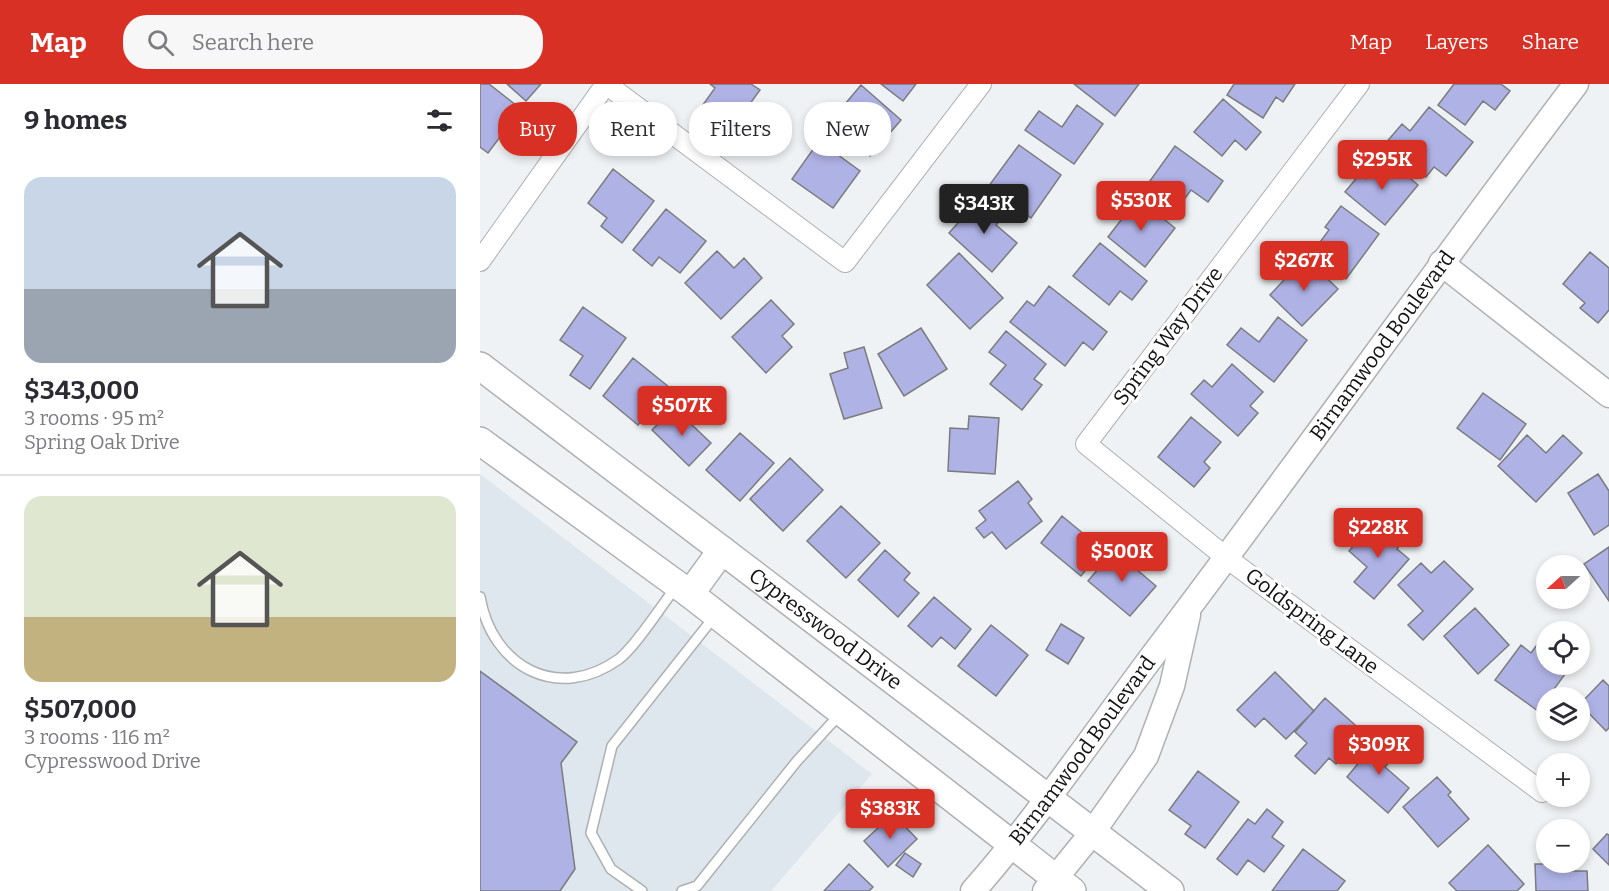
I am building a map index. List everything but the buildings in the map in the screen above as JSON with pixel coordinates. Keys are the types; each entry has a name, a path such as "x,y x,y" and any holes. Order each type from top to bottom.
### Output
{"main road":[{"name":"Cypresswood Drive","path":"480,366 1170,891"},
{"path":"480,441 684,590 1013,844 1058,887"},
{"path":"684,590 722,550"}],"street":[{"path":"480,261 606,84 845,262 981,84"},
{"name":"Spring Way Drive","path":"1086,444 1359,84"},
{"name":"Birnamwood Boulevard","path":"973,891 1013,844 1190,606 1228,559 1441,263 1576,84"},
{"path":"1441,263 1609,394"},
{"name":"Goldspring Lane","path":"1086,444 1228,559 1536,788"},
{"name":"Birnamwood Boulevard","path":"1058,887 1092,832 1146,756 1173,686 1190,606"}],"lane":[{"path":"480,597 490,630 513,659 530,671 549,678 569,680 594,673 622,657 684,590"},
{"path":"642,891 611,869 591,833 612,746 715,615"},
{"path":"682,891 697,886 797,761 841,712"}],"shaded area":[{"path":"480,474 872,774 771,891 480,891"}]}
